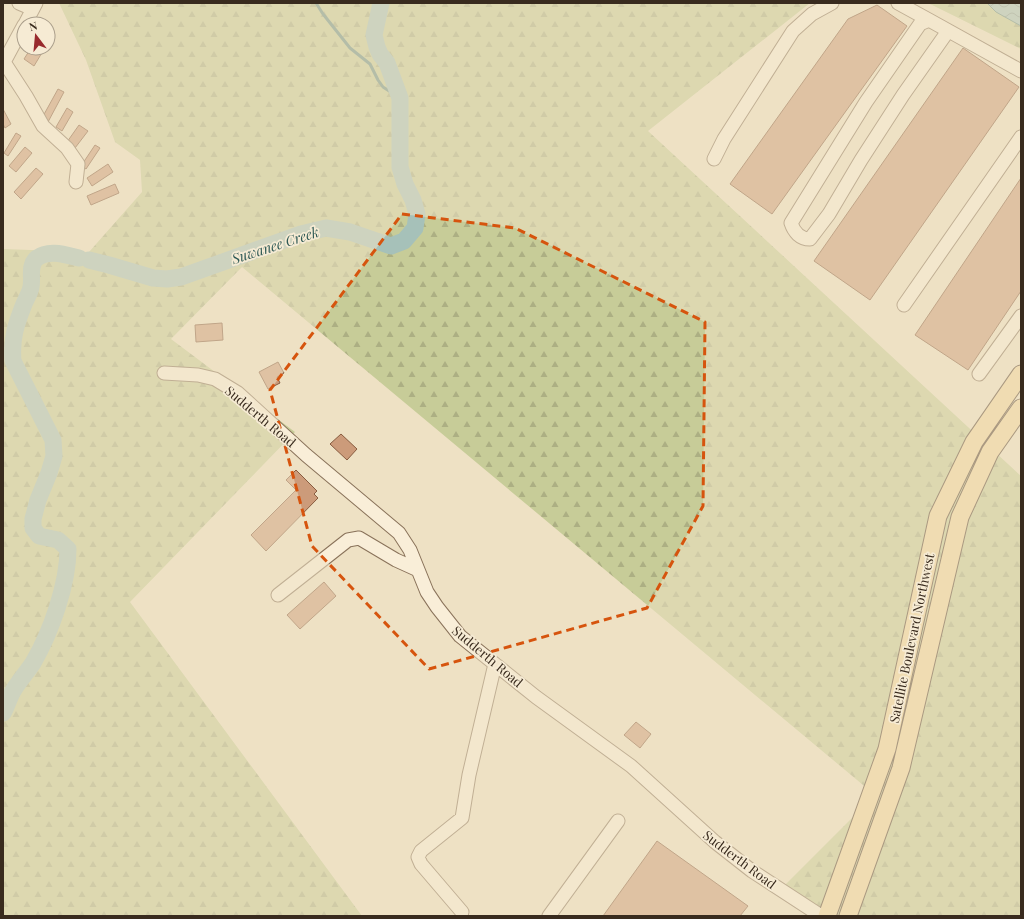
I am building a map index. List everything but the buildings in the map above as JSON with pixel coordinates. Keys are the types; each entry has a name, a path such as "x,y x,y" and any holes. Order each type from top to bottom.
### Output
{"main road":[{"name":"Satellite Boulevard Northwest","path":"827,916 887,748 938,516 974,442 1021,374"},
{"name":"Satellite Boulevard Northwest","path":"848,916 901,768 960,517 990,452 1021,408"}],"street":[{"path":"19,3 34,6 29,16"},
{"path":"714,159 724,139 793,31 812,14 832,3"},
{"path":"898,3 1021,71"},
{"path":"929,20 920,24 894,60 866,102 791,223 793,231 804,239 810,239 829,214 869,147 948,31"},
{"path":"16,39 3,62 26,96 43,126 67,148 78,164 76,182"},
{"path":"904,304 1021,137"},
{"path":"979,374 1021,316"},
{"name":"Sudderth Road","path":"164,373 198,375 215,379 238,393 306,455 399,533 410,550 427,592 441,613 460,636 536,697 631,766 715,842 752,871 821,916"},
{"path":"1007,394 1021,404"},
{"path":"278,595 348,540 359,538 396,560 418,570"},
{"path":"462,912 421,864 418,857 421,851 462,818 469,775 495,664"},
{"path":"548,916 618,822"}],"highlighted area":[{"path":"402,214 515,228 705,322 703,506 647,608 429,669 312,546 270,390"}],"green space":[{"path":"59,3 810,3 648,131 1021,476 1021,916 815,916 785,885 875,795 242,267 171,339 295,432 130,602 362,916 3,916 3,249 89,252 142,192 140,160 115,142 86,60"},
{"path":"928,3 1021,3 1021,49"}],"water":[{"path":"987,3 1021,3 1021,26 996,12"}],"waterway":[{"path":"316,3 350,48 370,64 383,87 400,98"},
{"name":"Suwanee Creek","path":"89,260 153,278 167,279 181,277 301,234 326,228 350,232 391,246 404,241 415,228 417,214 400,167 400,98 387,63 377,47 374,35 381,3"},
{"name":"Suwanee Creek","path":"3,713 13,691 40,651 52,623 62,592 68,549 58,540 39,536 33,528 33,519 38,500 54,456 53,440 13,361 13,339 19,318 29,294 34,261 42,255 52,253 79,258"}]}
